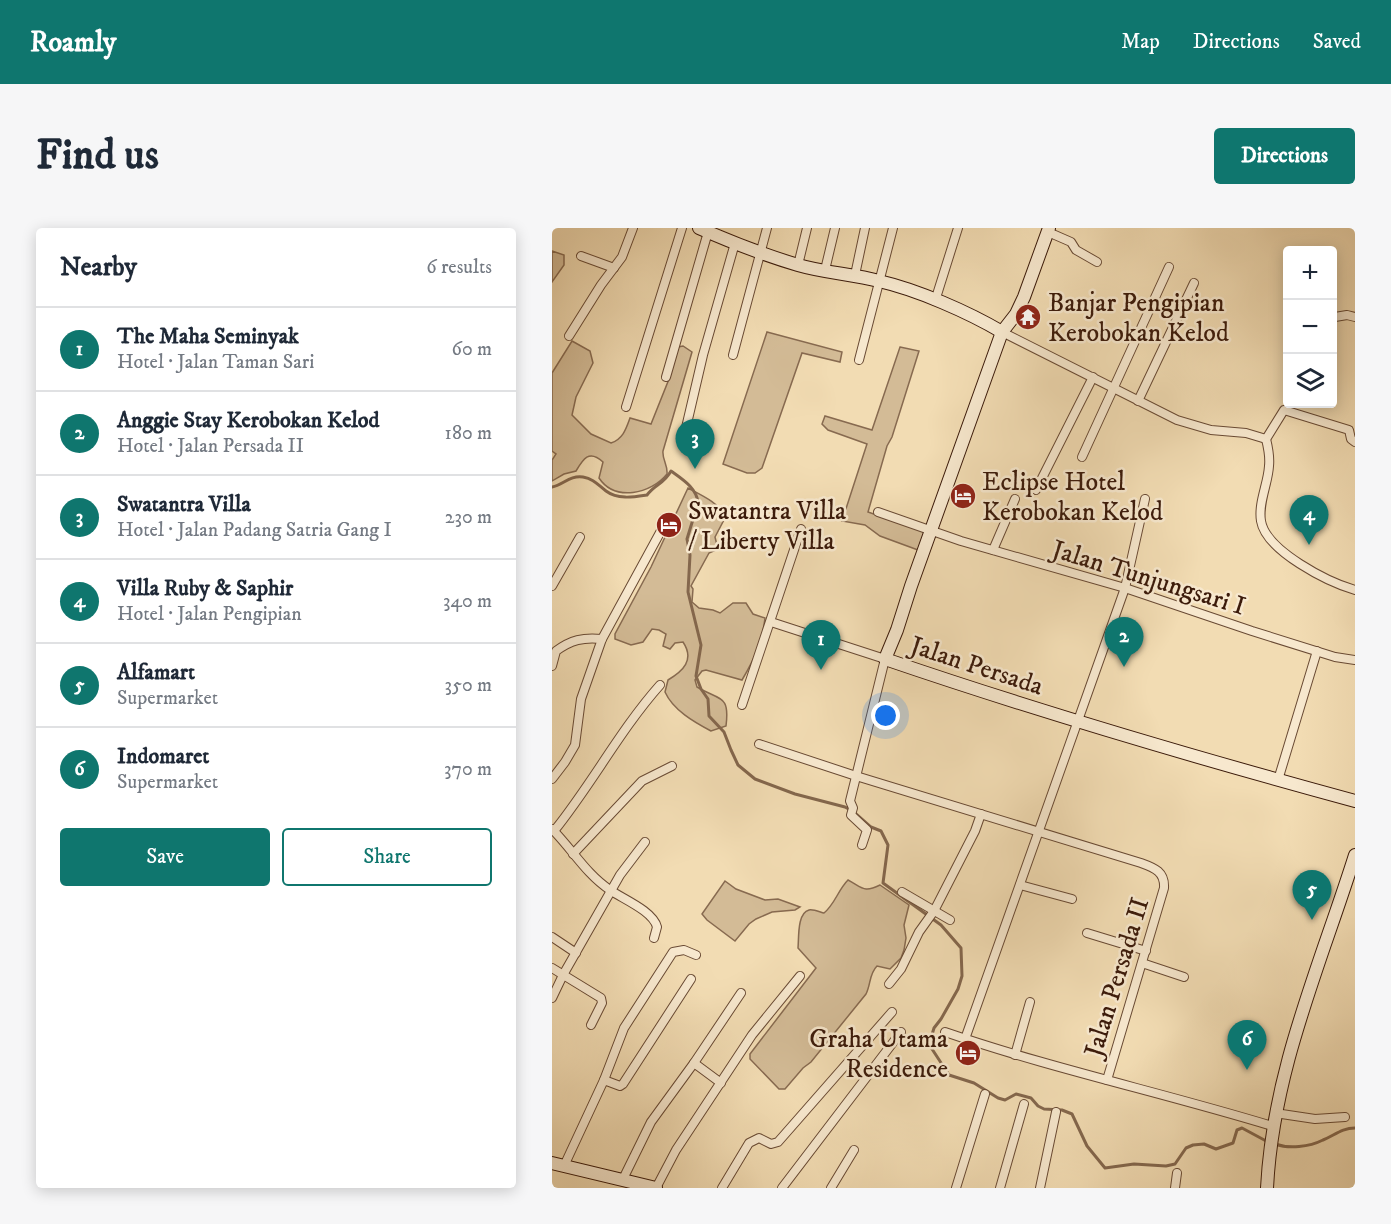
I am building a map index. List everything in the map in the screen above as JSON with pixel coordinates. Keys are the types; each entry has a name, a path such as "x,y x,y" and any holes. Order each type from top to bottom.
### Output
{"street":[{"path":"569,336 601,285 622,257 633,228"},
{"path":"626,407 682,228"},
{"path":"733,355 767,228"},
{"path":"798,265 807,228"},
{"path":"825,270 835,228"},
{"path":"855,275 865,228"},
{"path":"859,360 893,228"},
{"path":"935,301 958,228"},
{"path":"666,377 703,230 728,237 760,252 798,265 880,281 935,301 979,319 1178,420 1211,430 1246,433 1266,439"},
{"path":"1048,230 1071,242 1076,250 1097,262"},
{"name":"Jalan Persada","path":"1048,230 1024,297 1016,314 1002,332 885,659 1077,721 1355,801"},
{"path":"685,432 728,237"},
{"path":"580,255 614,268"},
{"path":"1082,457 1169,267"},
{"path":"1138,401 1194,282"},
{"path":"1337,318 1347,315 1355,317"},
{"path":"1036,490 1093,377"},
{"path":"1285,408 1266,439 1269,466 1261,513 1265,532 1282,549 1319,575 1355,590"},
{"path":"1291,408 1349,430"},
{"path":"1355,422 1349,430 1351,439 1355,442"},
{"path":"993,550 1015,499"},
{"path":"965,1039 1125,588 1145,499"},
{"name":"Jalan Tunjungsari I","path":"878,512 993,550 1125,588 1317,651 1355,660"},
{"path":"552,779 575,745 581,699 602,639 662,529"},
{"path":"742,705 801,529"},
{"path":"552,585 580,537"},
{"path":"771,622 885,659 850,801 852,811 867,830 862,845"},
{"path":"552,666 556,651 566,644 585,638 602,639"},
{"path":"1278,780 1317,651"},
{"path":"654,938 657,927 652,918 611,891 589,873 553,830 604,763 632,719 660,685"},
{"name":"Jalan Persada II","path":"759,744 856,777 1141,863 1160,872 1164,888 1107,1080"},
{"path":"573,854 642,781 672,766"},
{"path":"889,984 901,969 919,932 932,915 975,831 981,814"},
{"path":"552,998 625,867 645,842"},
{"path":"1267,1188 1272,1129 1295,1032 1355,855"},
{"path":"1020,885 1072,899"},
{"path":"902,892 932,915 950,920"},
{"path":"1087,933 1146,951"},
{"path":"552,937 576,953"},
{"path":"696,955 684,950 674,952 624,1028 603,1080 558,1165 656,1188 676,1150 752,1035 800,976"},
{"path":"1142,963 1184,977"},
{"path":"552,968 601,998 603,1003 591,1025"},
{"path":"603,1080 620,1086 623,1084 691,979"},
{"path":"623,1179 651,1122 741,993"},
{"path":"1015,1056 1030,1002"},
{"path":"722,1188 749,1143 759,1138 771,1144 778,1142 892,1012"},
{"path":"782,1188 901,1032"},
{"path":"945,1032 1015,1056 1107,1080 1272,1129"},
{"path":"694,1063 721,1083"},
{"path":"956,1188 985,1094"},
{"path":"1000,1188 1024,1104"},
{"path":"1040,1188 1056,1112"},
{"path":"1275,1113 1315,1119 1345,1117"},
{"path":"831,1188 854,1150"},
{"path":"1176,1188 1177,1173"}],"shaded area":[{"path":"552,251 564,255 564,265 552,282"},
{"path":"767,332 842,352 840,362 802,353 762,468 755,473 747,473 723,464"},
{"path":"572,341 590,351 593,363 576,397 572,415 591,434 611,443 621,436 630,418 651,424 669,379 678,347 683,346 692,352 663,451 667,474 652,486 623,493 606,486 599,478 603,462 594,456 584,459 576,471 564,474 552,481 552,460 556,454 552,451 552,373"},
{"path":"900,347 919,351 892,437 887,446 868,512 925,532 918,550 880,536 865,525 842,521 867,444 828,430 822,424 825,416 872,430"},
{"path":"688,488 714,503 726,516 715,537 718,549 709,553 691,586 693,589 692,602 699,608 720,613 733,603 746,603 753,614 765,618 757,650 742,680 706,670 702,671 695,680 697,687 725,703 726,726 711,731 679,710 665,692 668,680 686,664 688,654 683,642 675,643 670,649 663,646 666,634 652,629 643,642 631,645 615,639 615,634 651,567"},
{"path":"848,880 867,889 880,885 909,905 904,925 906,938 904,950 901,958 890,969 877,966 866,994 811,1062 785,1089 779,1089 750,1059 750,1054 816,968 798,948 802,916 809,910 824,913"},
{"path":"725,881 736,889 765,900 778,899 800,907 795,910 772,912 756,919 735,941 702,914"}],"waterway":[{"path":"552,487 574,477 583,477 616,496 647,495 671,471 688,484 695,493 698,503 687,539 690,555 688,592 701,645 696,676 708,699 709,716 724,732 738,765 755,779 795,794 845,807 871,827 881,831 888,845 883,883 941,925 961,948 962,976 958,989 934,1028 931,1038 932,1049 949,1075 974,1083 998,1098 1005,1100 1016,1094 1031,1098 1044,1109 1062,1110 1072,1114 1087,1146 1105,1168 1134,1164 1166,1166 1175,1164 1186,1148 1193,1145 1204,1144 1216,1149 1233,1143 1237,1130 1242,1128 1268,1142"},
{"path":"1275,1144 1305,1146 1342,1130 1355,1128"}],"place":[{"name":"Banjar Pengipian Kerobokan Kelod","path":"1028,317"},
{"name":"Swatantra Villa","path":"695,469"},
{"name":"Eclipse Hotel Kerobokan Kelod","path":"963,496"},
{"name":"Swatantra Villa / Liberty Villa","path":"669,525"},
{"name":"Villa Ruby & Saphir","path":"1309,545"},
{"name":"Anggie Stay Kerobokan Kelod","path":"1124,667"},
{"name":"The Maha Seminyak","path":"821,670"},
{"name":"Alfamart","path":"1312,920"},
{"name":"Graha Utama Residence","path":"968,1053"},
{"name":"Indomaret","path":"1247,1070"}]}
